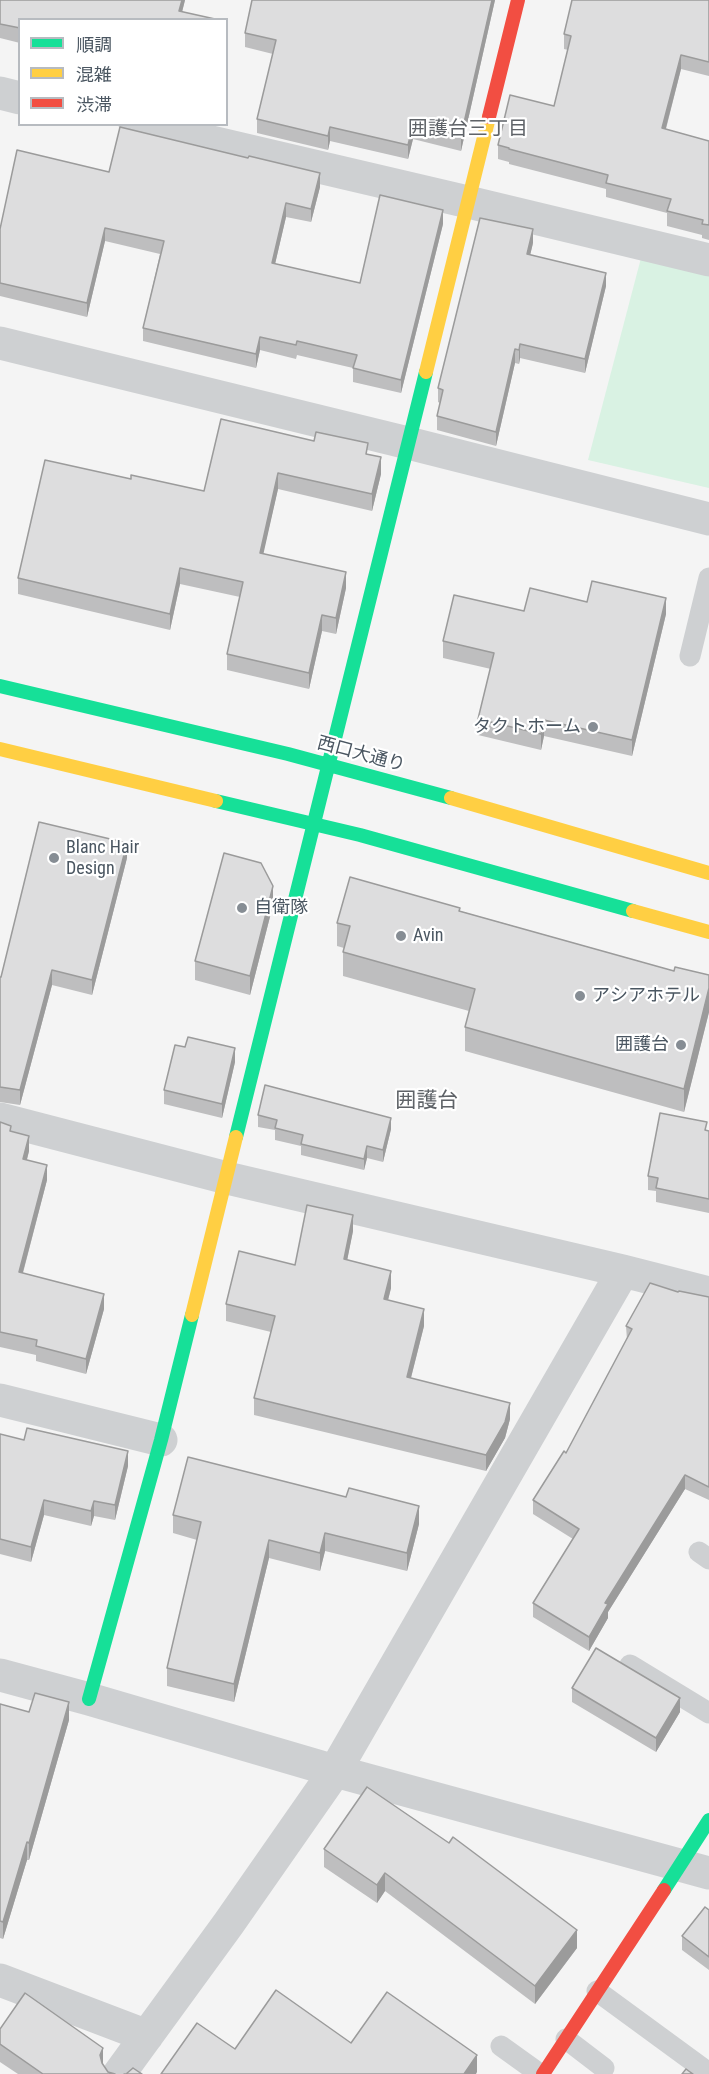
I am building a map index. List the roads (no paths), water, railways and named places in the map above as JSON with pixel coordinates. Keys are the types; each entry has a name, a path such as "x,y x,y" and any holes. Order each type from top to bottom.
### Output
{"street":[{"path":"89,1699 161,1440 518,0"},
{"path":"0,93 18,98"},
{"path":"144,126 709,260"},
{"path":"0,343 709,519"},
{"name":"西口大通り","path":"0,686 375,776 709,873"},
{"path":"0,749 360,835 709,932"},
{"path":"0,1119 227,1178 709,1293"},
{"path":"119,2074 229,1923 335,1771 623,1271"},
{"path":"0,1400 161,1440"},
{"path":"0,1675 335,1771 695,1869"},
{"path":"541,2074 597,1991 695,1869 709,1820"},
{"path":"0,1980 147,2036"}],"lane":[{"path":"690,656 709,578"},
{"path":"630,1665 709,1713"},
{"path":"597,1991 709,2073"},
{"path":"566,2039 604,2068"},
{"path":"501,2046 541,2074"}],"place":[{"name":"タクトホーム","path":"593,727"},
{"name":"Blanc Hair Design","path":"54,858"},
{"name":"自衛隊","path":"242,908"},
{"name":"Avin","path":"401,936"},
{"name":"アシアホテル","path":"580,996"},
{"name":"囲護台","path":"681,1045"}],"district":[{"name":"囲護台三丁目","path":"468,130"},
{"name":"囲護台","path":"427,1102"}]}
